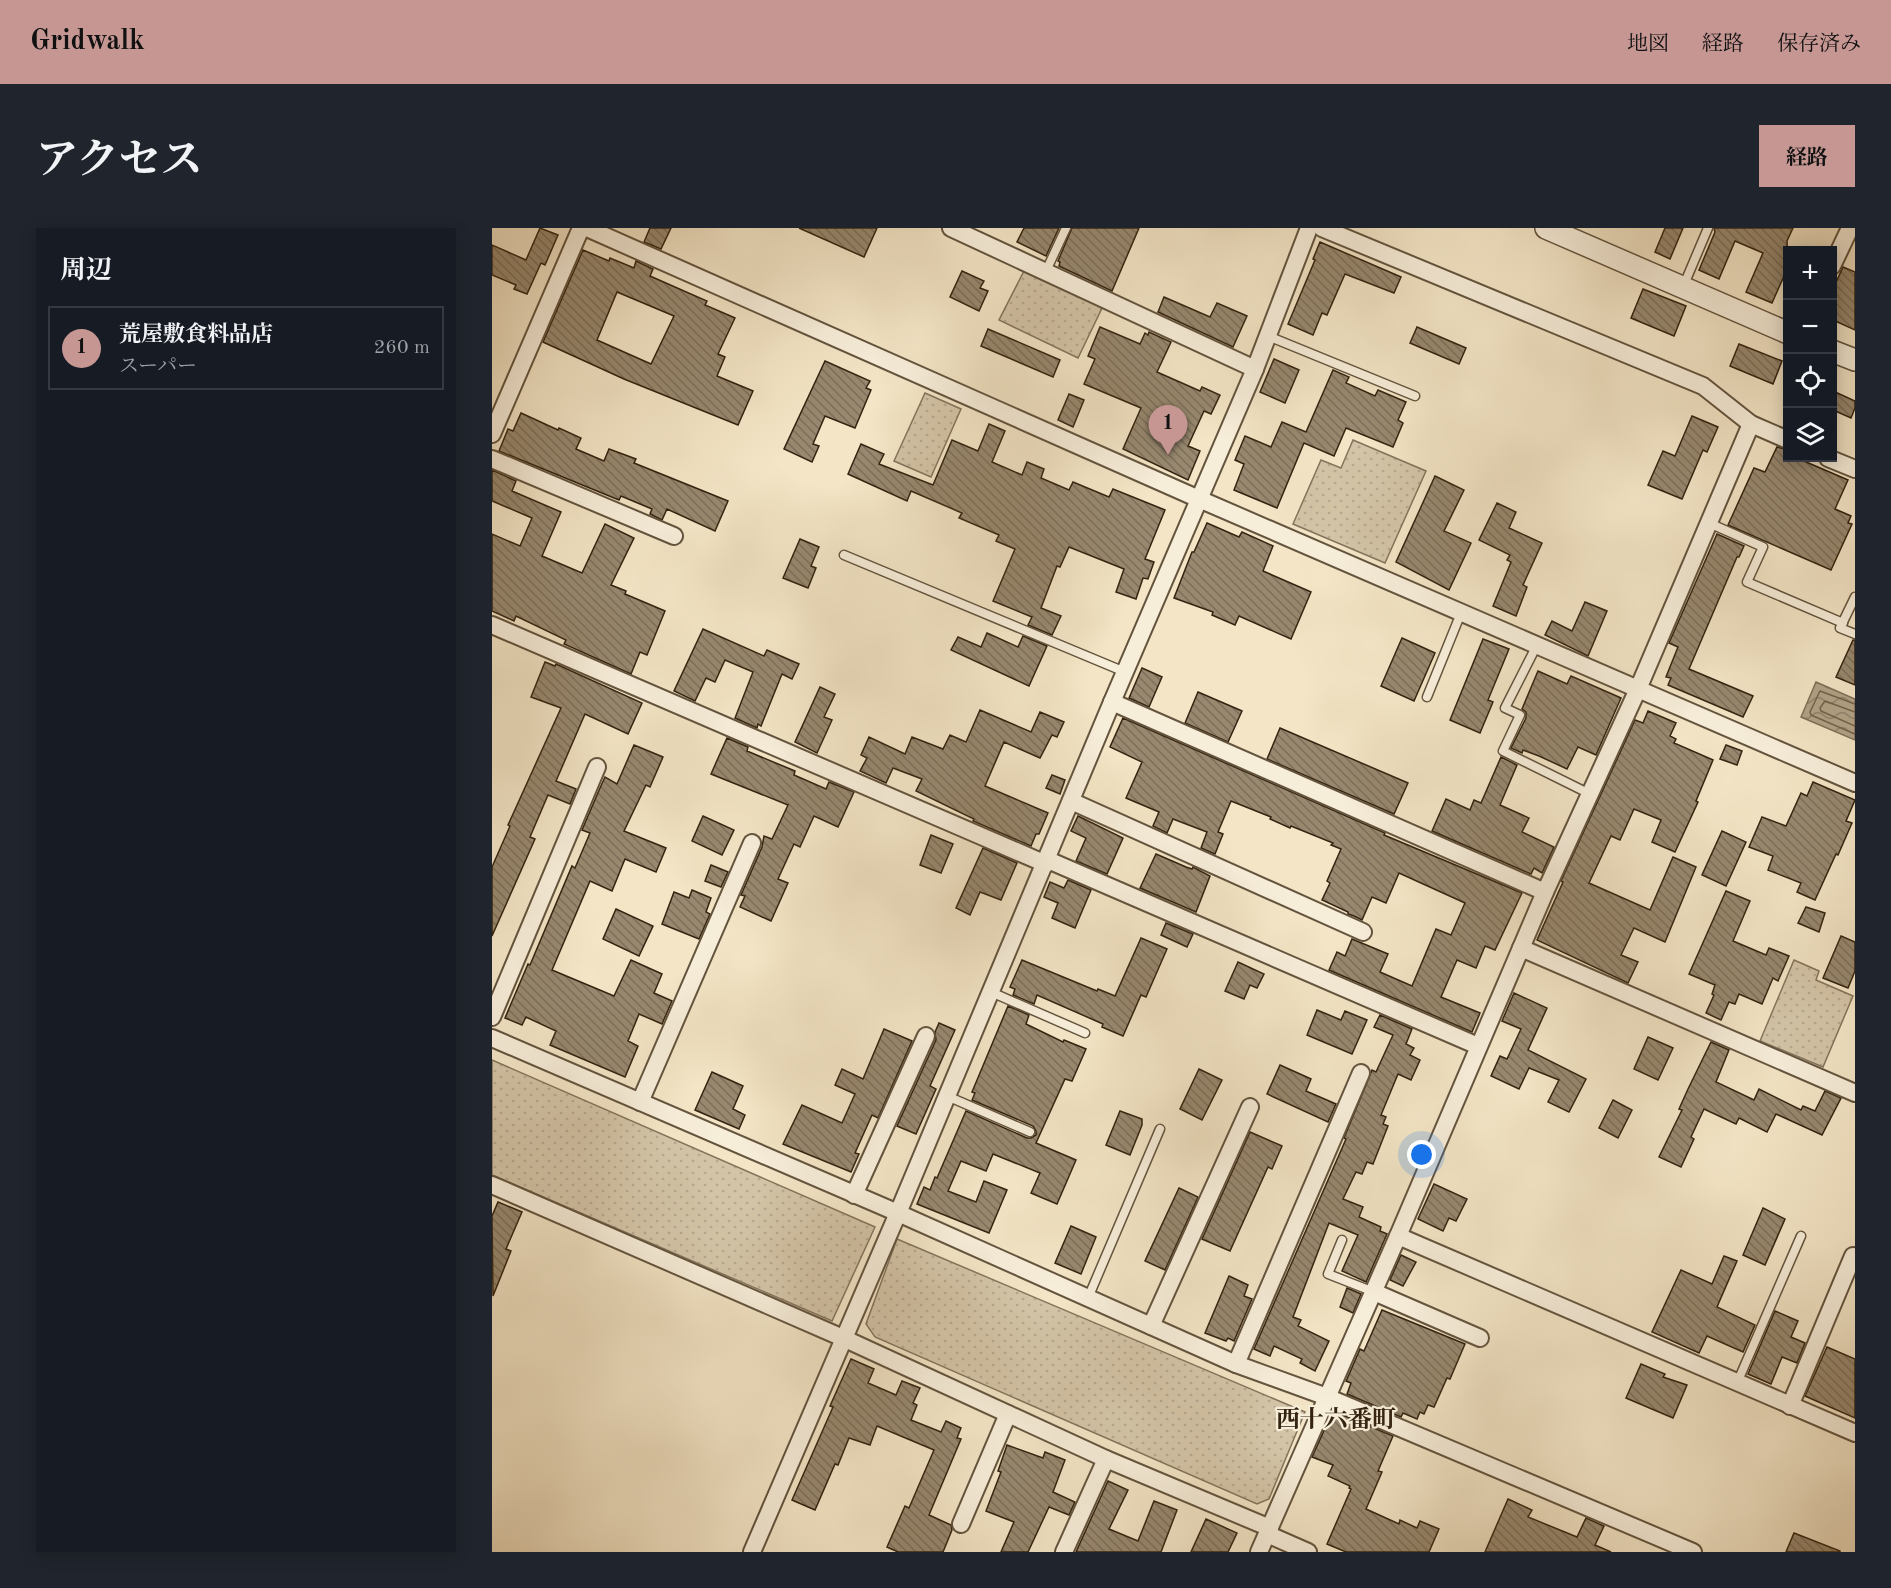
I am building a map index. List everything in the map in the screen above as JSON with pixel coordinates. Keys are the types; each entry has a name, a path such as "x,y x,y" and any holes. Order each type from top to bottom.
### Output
{"street":[{"path":"492,434 581,228"},
{"path":"588,228 1199,499 1855,783"},
{"path":"951,228 1255,369"},
{"path":"752,1552 1255,369 1309,228"},
{"path":"1322,228 1703,386 1751,424 1783,438"},
{"path":"1546,228 1783,331"},
{"path":"1837,257 1850,228"},
{"path":"1837,353 1855,360"},
{"path":"1259,1552 1374,1292 1545,892 1638,689 1751,424"},
{"path":"492,459 674,536"},
{"path":"1837,462 1855,469"},
{"path":"492,625 1478,1046"},
{"path":"1112,702 1545,892"},
{"path":"492,1017 597,767"},
{"path":"1071,801 1363,932"},
{"path":"640,1102 752,843"},
{"path":"1521,948 1855,1093"},
{"path":"854,1195 926,1036"},
{"path":"492,1038 898,1213 1236,1364 1327,1396 1693,1552"},
{"path":"1236,1364 1361,1073"},
{"path":"1151,1326 1250,1107"},
{"path":"492,1185 843,1338 1268,1531 1308,1552"},
{"path":"1398,1236 1855,1433"},
{"path":"1790,1406 1853,1256"},
{"path":"1374,1292 1480,1338"},
{"path":"961,1524 1008,1414"},
{"path":"1064,1552 1106,1458"}],"lane":[{"path":"1046,271 1066,228"},
{"path":"1683,288 1707,228"},
{"path":"1268,336 1415,396"},
{"path":"1709,523 1763,547 1748,582 1843,623"},
{"path":"844,555 1125,672"},
{"path":"1855,597 1840,628 1855,634"},
{"path":"1427,697 1461,613"},
{"path":"1537,645 1505,708 1520,716 1503,751 1590,794"},
{"path":"992,992 1085,1033"},
{"path":"947,1096 1030,1132"},
{"path":"1088,1298 1160,1129"},
{"path":"1737,1383 1801,1236"},
{"path":"1342,1240 1328,1274 1374,1292"}],"shaded area":[{"path":"1024,271 1103,306 1078,358 999,320"},
{"path":"925,393 961,409 931,477 894,461"},
{"path":"1353,440 1426,471 1385,563 1293,524 1321,460 1341,468"},
{"path":"1794,960 1819,971 1816,980 1853,996 1823,1067 1760,1041"},
{"path":"492,1060 875,1227 832,1321 492,1175"},
{"path":"897,1239 1305,1412 1269,1499 1257,1504 875,1337 866,1324"}],"water":[{"path":"1816,682 1855,699 1855,740 1801,717"}],"building":[{"path":"540,228 558,235 545,265 541,263 527,294 514,289 516,285 492,275 492,245 526,260"},
{"path":"650,228 671,228 661,249 644,242"},
{"path":"799,228 877,228 864,257"},
{"path":"1024,228 1059,228 1046,256 1017,242"},
{"path":"1072,228 1139,228 1112,291 1059,266 1058,261"},
{"path":"1665,228 1683,228 1670,259 1655,252"},
{"path":"1714,228 1793,228 1787,246 1783,246 1783,278 1772,303 1746,292 1763,253 1735,241 1719,279 1699,270 1715,232"},
{"path":"1320,242 1401,277 1394,293 1345,274 1327,315 1322,313 1313,335 1288,324 1315,260 1313,259"},
{"path":"583,250 634,268 636,261 653,269 650,276 707,301 705,305 735,318 718,354 725,357 717,376 753,391 738,425 624,379 543,342","holes":["617,292 674,316 651,364 597,340"]},
{"path":"1843,267 1855,272 1855,330 1837,322 1837,280"},
{"path":"962,271 984,281 980,288 988,291 979,311 950,297"},
{"path":"1643,289 1686,306 1674,336 1631,318"},
{"path":"1164,297 1210,317 1217,303 1247,316 1233,347 1158,312"},
{"path":"1100,327 1140,344 1145,333 1148,335 1149,332 1171,342 1157,372 1200,391 1202,387 1220,395 1211,414 1204,411 1188,446 1200,451 1188,480 1123,449 1141,408 1084,384 1095,359 1088,356"},
{"path":"1417,327 1466,348 1459,364 1410,343"},
{"path":"988,329 1060,360 1053,377 981,346"},
{"path":"1739,344 1782,361 1773,384 1730,366"},
{"path":"1274,359 1299,370 1285,403 1260,392"},
{"path":"825,361 870,381 866,388 871,390 855,428 825,416 813,444 819,446 812,462 784,449"},
{"path":"1333,370 1349,377 1346,383 1375,396 1378,390 1406,402 1398,420 1403,423 1393,447 1346,428 1334,456 1304,443 1277,508 1234,490 1244,464 1235,460 1245,436 1271,447 1282,422 1306,432"},
{"path":"1837,393 1855,401 1851,418 1837,412"},
{"path":"1069,394 1084,400 1073,427 1058,420"},
{"path":"521,413 581,438 576,449 604,461 609,449 636,459 634,463 728,501 715,531 667,509 662,520 650,514 652,509 621,496 619,500 499,451 508,429 513,431"},
{"path":"1692,416 1718,427 1707,452 1703,450 1682,499 1648,485 1663,451 1675,456"},
{"path":"989,424 1005,431 992,462 1022,475 1027,462 1044,469 1041,478 1069,490 1073,482 1109,497 1113,489 1165,510 1145,559 1154,562 1148,579 1143,578 1136,599 1116,592 1124,569 1069,547 1060,567 1057,566 1041,608 1061,616 1052,635 1028,625 1032,617 993,601 1015,549 996,541 999,535 959,518 962,513 911,491 907,501 848,474 861,444 884,454 879,464 933,485 952,440 978,451"},
{"path":"1777,447 1783,449 1783,462 1806,462 1848,480 1835,509 1851,516 1848,523 1852,524 1831,570 1728,525 1754,468 1765,472"},
{"path":"492,470 516,481 512,491 561,512 542,556 582,573 605,524 634,538 611,585 626,591 625,594 665,611 647,655 640,652 631,674 564,644 566,640 516,616 514,621 492,611 492,534 520,546 532,518 492,501"},
{"path":"1435,476 1464,490 1444,531 1471,543 1449,590 1396,562"},
{"path":"1497,503 1516,512 1509,528 1542,543 1523,585 1527,587 1516,616 1493,606 1511,562 1507,560 1510,555 1479,540"},
{"path":"1207,523 1239,537 1242,532 1273,546 1263,571 1311,592 1291,639 1239,616 1235,625 1212,615 1213,612 1174,598 1192,552"},
{"path":"1717,534 1744,546 1737,557 1689,669 1753,696 1743,717 1668,685 1671,678 1666,677 1678,647 1669,643"},
{"path":"800,539 819,547 811,566 816,568 808,588 783,578"},
{"path":"1585,602 1607,611 1588,656 1545,635 1552,621 1572,631"},
{"path":"703,629 764,656 767,650 799,664 792,679 782,674 761,726 758,724 757,728 735,718 753,672 725,660 715,682 706,678 695,701 674,691"},
{"path":"987,633 1018,647 1023,636 1047,646 1029,686 951,650 958,637 981,647"},
{"path":"1402,638 1435,653 1414,701 1381,686"},
{"path":"1483,639 1509,649 1488,700 1493,702 1480,733 1450,720"},
{"path":"1855,640 1855,685 1836,677"},
{"path":"545,662 555,666 556,664 642,703 628,734 585,714 556,781 576,789 570,804 548,795 530,837 535,839 492,936 492,867 510,826 508,825 561,708 531,697"},
{"path":"1142,668 1162,677 1149,707 1129,698"},
{"path":"1538,671 1567,684 1571,676 1621,698 1596,755 1578,747 1567,769 1523,750 1522,753 1511,748 1526,718 1526,712 1522,709"},
{"path":"820,687 835,694 824,717 832,720 817,753 795,742"},
{"path":"1198,692 1242,711 1228,742 1185,723"},
{"path":"980,710 1031,732 1040,712 1064,722 1057,737 1052,735 1040,758 1004,742 985,786 1048,813 1031,846 973,821 974,819 916,791 922,779 893,768 886,783 860,771 867,758 861,755 869,737 905,754 912,737 943,749 950,735 966,742"},
{"path":"1648,711 1676,723 1670,736 1676,739 1674,743 1713,760 1696,801 1698,802 1675,852 1652,842 1661,820 1634,809 1620,840 1611,836 1589,883 1650,910 1673,857 1696,867 1665,942 1634,928 1621,955 1638,962 1628,983 1537,940 1563,882 1561,881 1635,720 1643,723"},
{"path":"1123,718 1385,833 1384,835 1522,893 1495,950 1485,946 1476,968 1457,960 1441,997 1480,1013 1472,1032 1329,970 1337,952 1345,956 1352,939 1388,954 1380,972 1412,986 1436,929 1451,935 1465,903 1399,873 1386,903 1372,897 1362,920 1348,914 1322,900 1330,883 1327,881 1341,849 1331,845 1333,843 1291,826 1290,828 1270,819 1271,817 1231,801 1218,832 1223,834 1215,854 1201,848 1207,832 1173,819 1167,833 1153,826 1159,812 1126,798 1142,762 1110,747"},
{"path":"1280,728 1408,783 1394,814 1267,759"},
{"path":"727,738 748,747 747,751 795,771 794,775 826,789 829,782 854,792 838,827 814,816 800,847 794,844 778,879 788,883 771,921 740,907 745,896 741,895 762,847 764,836 772,839 788,805 711,774"},
{"path":"634,745 663,757 650,787 646,785 624,831 666,848 656,872 625,859 612,891 590,881 552,970 614,996 631,960 662,974 654,993 672,1001 662,1024 639,1014 628,1041 638,1046 625,1077 550,1045 556,1031 526,1017 522,1025 505,1018 572,866 575,868 590,833 582,830 605,777 617,784"},
{"path":"1726,745 1742,751 1737,765 1720,759"},
{"path":"1501,757 1517,765 1500,805 1529,818 1522,832 1554,847 1542,873 1534,868 1531,874 1432,831 1446,799 1470,810 1474,800 1481,803"},
{"path":"1052,775 1065,780 1060,794 1046,788"},
{"path":"1813,782 1855,800 1846,821 1852,823 1815,900 1797,892 1801,883 1768,870 1773,856 1749,847 1762,817 1786,826 1801,793 1807,796"},
{"path":"703,816 734,830 722,855 692,841"},
{"path":"1078,816 1123,838 1107,874 1076,861 1086,838 1071,831"},
{"path":"1722,831 1746,842 1726,886 1702,875"},
{"path":"931,835 953,844 941,873 920,865"},
{"path":"983,848 1017,863 1001,900 980,892 970,915 956,908"},
{"path":"1156,854 1186,867 1192,869 1193,867 1210,876 1196,912 1140,888"},
{"path":"711,865 728,872 721,887 705,881"},
{"path":"1068,880 1091,890 1075,928 1052,918 1058,903 1044,897 1050,882 1064,888"},
{"path":"692,890 711,898 706,912 710,914 699,939 662,924 674,892 689,898"},
{"path":"1726,891 1750,901 1733,941 1766,955 1769,948 1789,956 1778,981 1773,978 1762,1004 1739,994 1735,1004 1729,1002 1721,1020 1706,1013 1714,995 1712,994 1715,985 1689,974"},
{"path":"1806,907 1825,913 1819,932 1798,923"},
{"path":"616,909 653,926 639,956 603,939"},
{"path":"1166,923 1193,934 1187,947 1161,935"},
{"path":"1841,936 1855,942 1855,971 1848,988 1823,978"},
{"path":"1141,938 1167,949 1146,997 1141,995 1123,1036 1102,1027 1103,1024 1037,995 1034,1004 1013,995 1015,989 1010,987 1022,960 1097,991 1098,989 1115,996"},
{"path":"1238,962 1264,974 1257,988 1250,985 1244,999 1225,991"},
{"path":"1514,993 1547,1008 1528,1050 1586,1079 1569,1112 1548,1102 1559,1080 1529,1068 1519,1089 1491,1076 1500,1056 1507,1059 1521,1029 1502,1021"},
{"path":"1008,1006 1029,1015 1026,1024 1063,1042 1064,1040 1086,1049 1072,1081 1065,1079 1036,1143 1076,1160 1057,1204 1031,1193 1040,1173 993,1154 986,1171 961,1161 948,1191 976,1202 984,1181 1007,1190 989,1233 917,1204 924,1187 930,1190 935,1177 937,1178 966,1111 1027,1138 1036,1135 1033,1126 972,1100 975,1093 972,1092"},
{"path":"1317,1010 1341,1020 1345,1011 1367,1020 1352,1054 1307,1035"},
{"path":"1380,1015 1412,1029 1406,1044 1414,1048 1410,1055 1420,1060 1411,1080 1398,1074 1381,1115 1386,1117 1383,1124 1388,1126 1373,1164 1367,1162 1362,1174 1356,1172 1343,1199 1363,1207 1359,1217 1381,1227 1380,1231 1387,1234 1366,1282 1342,1271 1358,1235 1329,1223 1293,1317 1301,1320 1298,1326 1329,1341 1315,1371 1300,1363 1302,1359 1274,1346 1270,1356 1254,1349 1346,1139 1344,1138 1372,1070 1376,1072 1393,1035 1374,1027"},
{"path":"939,1023 955,1030 930,1086 936,1089 916,1134 897,1126 936,1040 935,1032"},
{"path":"884,1029 912,1041 878,1118 872,1115 855,1153 859,1154 851,1172 783,1144 802,1105 842,1123 855,1094 835,1085 842,1069 863,1079"},
{"path":"1648,1037 1673,1048 1658,1080 1634,1069"},
{"path":"1711,1042 1729,1050 1716,1082 1754,1100 1759,1089 1801,1110 1803,1106 1815,1111 1825,1091 1841,1098 1822,1135 1776,1114 1767,1132 1739,1118 1736,1124 1704,1109 1681,1167 1659,1157"},
{"path":"1280,1065 1311,1079 1306,1091 1336,1104 1328,1122 1267,1094"},
{"path":"1199,1069 1222,1080 1202,1120 1180,1109"},
{"path":"712,1072 743,1086 733,1109 745,1115 739,1129 695,1110"},
{"path":"1613,1100 1632,1110 1618,1138 1599,1128"},
{"path":"1120,1111 1142,1119 1142,1125 1130,1155 1106,1145"},
{"path":"1250,1132 1282,1146 1272,1169 1268,1167 1230,1251 1202,1239"},
{"path":"1434,1184 1467,1199 1456,1221 1449,1218 1443,1231 1418,1219"},
{"path":"1179,1188 1198,1197 1165,1270 1145,1261"},
{"path":"498,1202 522,1212 506,1249 511,1251 493,1296 492,1216"},
{"path":"1763,1208 1785,1219 1765,1265 1743,1255"},
{"path":"1071,1226 1096,1237 1081,1274 1055,1263"},
{"path":"1401,1255 1416,1262 1403,1286 1390,1280"},
{"path":"1724,1256 1737,1261 1717,1307 1755,1325 1743,1352 1707,1336 1699,1353 1652,1332 1681,1270 1712,1284"},
{"path":"1229,1276 1248,1285 1244,1296 1252,1299 1234,1341 1228,1338 1226,1341 1205,1333"},
{"path":"1347,1288 1361,1294 1353,1313 1340,1307"},
{"path":"1382,1310 1465,1344 1450,1379 1447,1378 1434,1407 1428,1405 1424,1414 1420,1412 1417,1419 1403,1413 1401,1417 1347,1394 1351,1383 1346,1381 1360,1349 1364,1351"},
{"path":"1775,1311 1798,1321 1791,1337 1805,1343 1797,1363 1782,1357 1771,1384 1748,1374"},
{"path":"1827,1347 1855,1359 1855,1418 1805,1396"},
{"path":"851,1359 874,1369 868,1383 896,1395 902,1381 920,1388 913,1403 917,1405 911,1420 941,1432 946,1421 961,1428 957,1438 961,1439 929,1515 951,1525 952,1530 943,1552 898,1552 887,1547 905,1506 909,1508 934,1450 877,1426 870,1445 849,1438 815,1510 792,1500 833,1407 830,1406"},
{"path":"1641,1364 1665,1374 1663,1377 1687,1385 1673,1418 1626,1398"},
{"path":"1333,1411 1393,1436 1378,1471 1382,1472 1366,1509 1399,1524 1400,1520 1417,1528 1420,1521 1439,1529 1429,1552 1346,1552 1327,1544 1351,1489 1350,1486 1328,1476 1333,1465 1312,1457"},
{"path":"1007,1445 1043,1458 1045,1452 1065,1460 1053,1492 1075,1502 1069,1515 1049,1507 1028,1552 1001,1552 1014,1522 986,1511 1001,1472 998,1471"},
{"path":"1108,1481 1128,1490 1109,1529 1138,1541 1154,1501 1177,1510 1161,1552 1076,1552"},
{"path":"1508,1499 1532,1510 1528,1517 1577,1537 1586,1518 1604,1526 1595,1545 1611,1552 1485,1552"},
{"path":"1206,1519 1237,1533 1228,1552 1191,1552"},
{"path":"1794,1533 1840,1551 1840,1552 1786,1552"}],"place":[{"name":"荒屋敷食料品店","path":"1168,455"}],"district":[{"name":"西十六番町","path":"1336,1421"}]}
